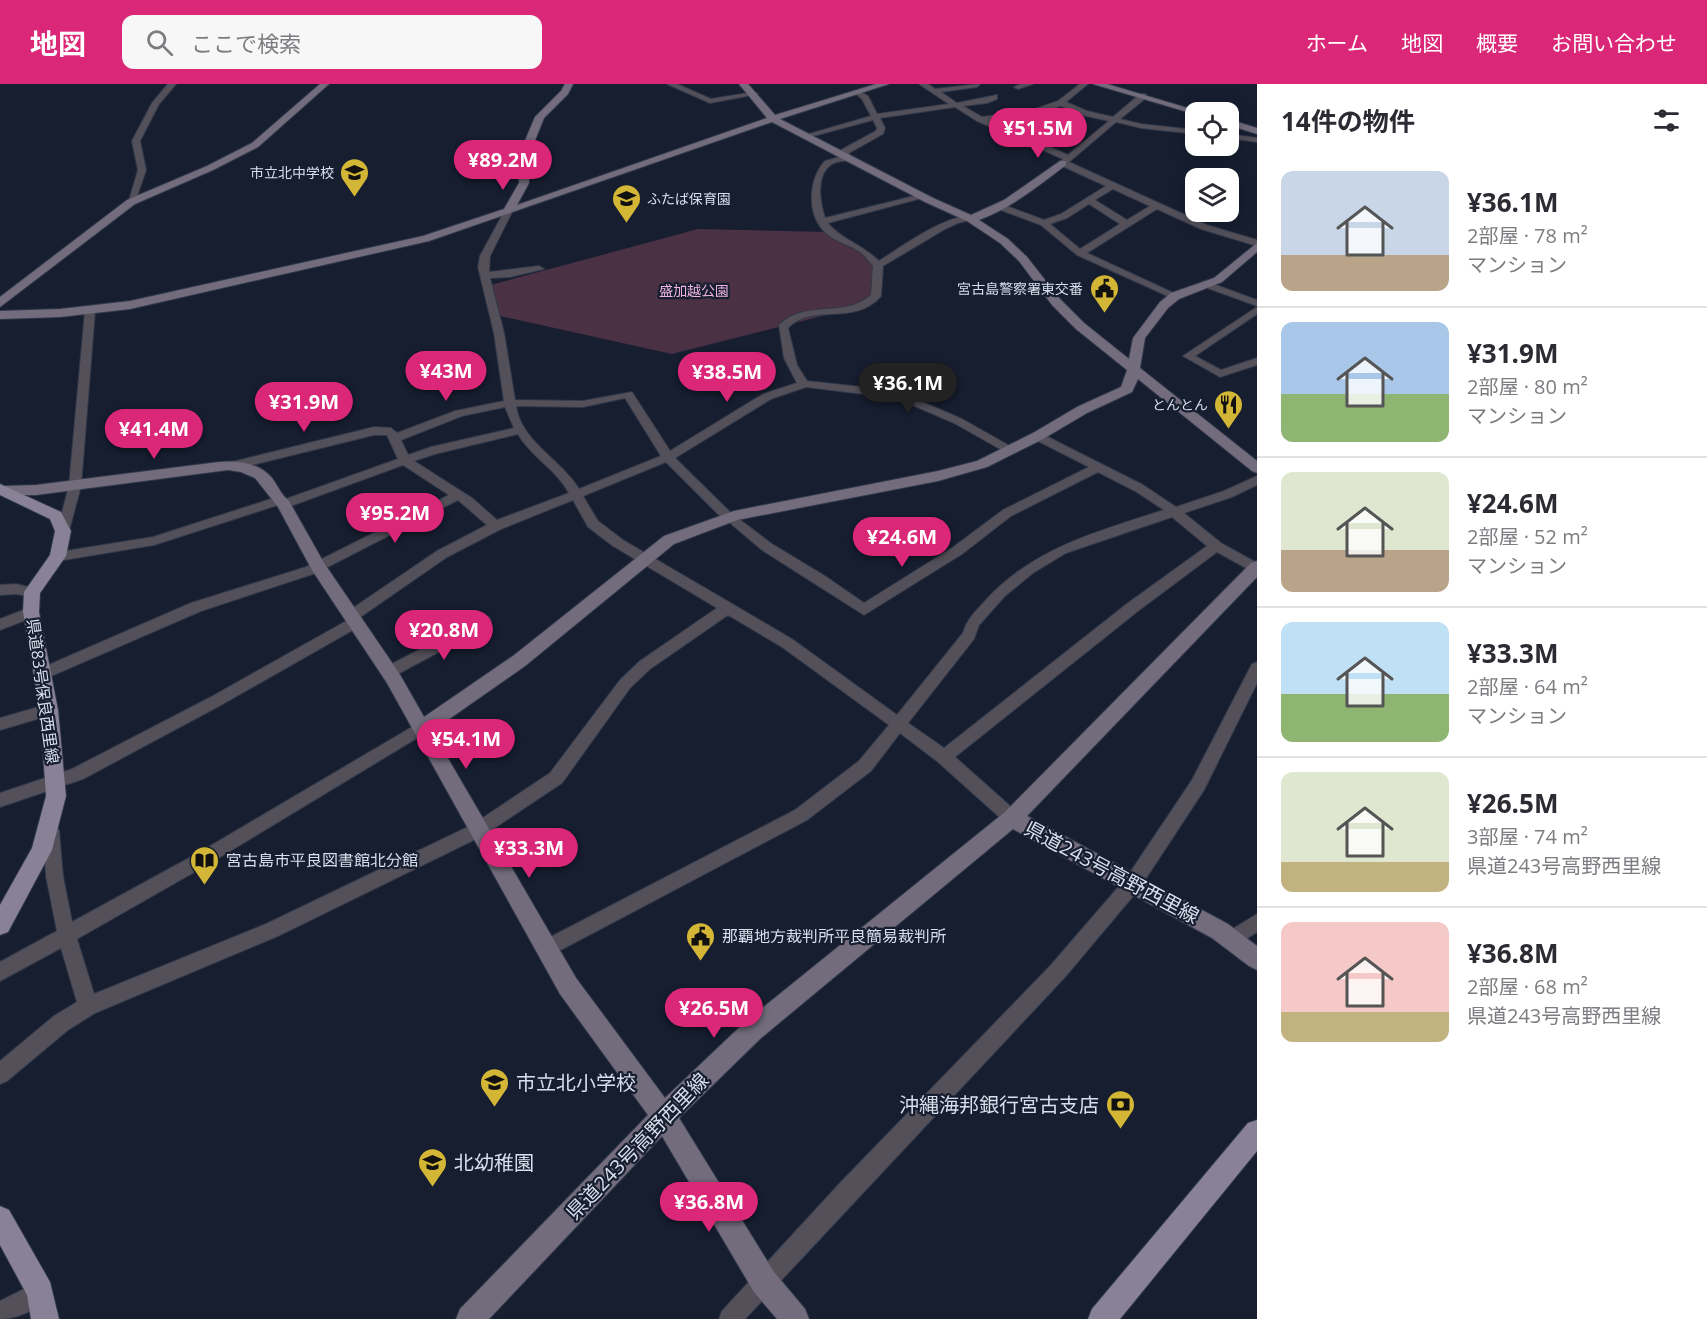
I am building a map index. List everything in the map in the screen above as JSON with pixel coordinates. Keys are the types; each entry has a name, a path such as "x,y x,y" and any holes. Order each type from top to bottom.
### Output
{"main road":[{"path":"2,490 56,516 63,531 58,556 32,592"},
{"name":"県道83号保良西里線","path":"0,925 42,850 57,796 49,710 31,612 32,592"},
{"path":"1102,1319 1257,1132"},
{"path":"0,1219 40,1292 45,1319"}],"street":[{"path":"130,202 142,170 136,141 156,103 171,84"},
{"path":"0,303 130,202 210,168 255,145 325,84"},
{"path":"569,84 565,92 540,117 524,155 524,183 485,256 483,267 497,324 509,403 520,430 529,443 560,471 593,524 602,533 788,643 944,757 1012,818 1256,569 1216,546 1175,512 1139,488 1038,436"},
{"path":"671,84 710,101 754,94"},
{"path":"743,84 754,94 759,105 773,119 922,197 971,219 1004,241 1023,259 1066,314 1257,468"},
{"path":"0,315 90,310 172,297 459,229 773,119 885,84"},
{"path":"0,972 206,857 422,728 527,654 669,540 730,517 938,476 982,464 1038,436 1082,410 1127,389 1134,368 1138,338 1164,305 1175,296 1218,280 1257,245 1204,227 1156,206 980,119 923,84"},
{"path":"1018,87 1029,84"},
{"path":"980,119 1021,115 1061,103 1084,84"},
{"path":"1097,84 1185,108"},
{"path":"934,91 977,85"},
{"path":"848,158 844,152 880,132 881,128 865,98 859,93"},
{"path":"878,266 956,220 989,214 1001,207 1066,161 1143,96"},
{"path":"806,136 875,117 987,101 994,98"},
{"path":"1061,103 1085,113 1141,126 1185,131"},
{"path":"1239,125 1257,131"},
{"path":"1239,138 1257,140"},
{"path":"804,384 793,369 788,355 783,327 786,322 804,315 862,309 876,296 878,266 864,251 830,232 822,221 817,204 819,180 823,170 828,163 848,158"},
{"path":"524,183 540,200"},
{"path":"1044,223 1064,216 1113,185"},
{"path":"822,221 843,218 922,197"},
{"path":"1088,199 1126,224"},
{"path":"1080,253 1156,206"},
{"path":"1001,207 1044,223 1080,253 1175,296"},
{"path":"484,275 510,274 539,269"},
{"path":"1205,284 1257,303"},
{"path":"63,531 75,486 90,310"},
{"path":"1257,310 1188,356 1220,374 1257,361"},
{"path":"0,800 56,783 76,774 216,700 353,619 442,554 496,526 576,496 668,457 770,393 795,389 804,384 889,393 958,421 1011,450"},
{"path":"394,438 459,412 509,403 583,404 628,394 668,457 730,517 767,547 820,579 864,610 957,551 1007,513 1098,467"},
{"path":"58,556 154,541 406,462 459,442 520,430"},
{"path":"232,466 374,431 391,432 406,462 468,501 496,526"},
{"path":"2,490 18,492 75,486 203,470 220,464 257,472 267,482 318,566 389,672 568,986 664,1116 764,1282 795,1319"},
{"path":"547,948 801,815 865,766 969,635 972,623 1000,593 1028,570 1061,550 1228,494 1257,480"},
{"path":"42,674 196,607 318,566 458,495"},
{"path":"944,757 1133,607 1216,546"},
{"path":"0,590 16,589 32,592"},
{"path":"0,1074 61,1023 88,1006 272,930 478,830 556,778 625,684 645,665 728,608"},
{"path":"0,625 31,612"},
{"path":"389,672 484,621"},
{"path":"730,1319 1058,971 1133,883 1198,786 1257,668"},
{"path":"0,724 49,710"},
{"name":"県道243号高野西里線","path":"470,1319 664,1116 753,1030 1012,818 1220,931 1257,958"},
{"path":"51,819 55,883 65,936 88,1006"},
{"path":"1232,939 1257,922"},
{"path":"0,1313 40,1292"}],"green space":[{"name":"盛加越公園","path":"698,229 830,232 878,265 870,304 672,354 495,315 487,286"}],"place":[{"name":"市立北中学校","path":"355,198"},
{"name":"ふたば保育園","path":"626,224"},
{"name":"宮古島警察署東交番","path":"1104,314"},
{"name":"とんとん","path":"1229,430"},
{"name":"宮古島市平良図書館北分館","path":"205,886"},
{"name":"那覇地方裁判所平良簡易裁判所","path":"701,962"},
{"name":"市立北小学校","path":"495,1108"},
{"name":"沖縄海邦銀行宮古支店","path":"1120,1130"},
{"name":"北幼稚園","path":"433,1188"}]}
